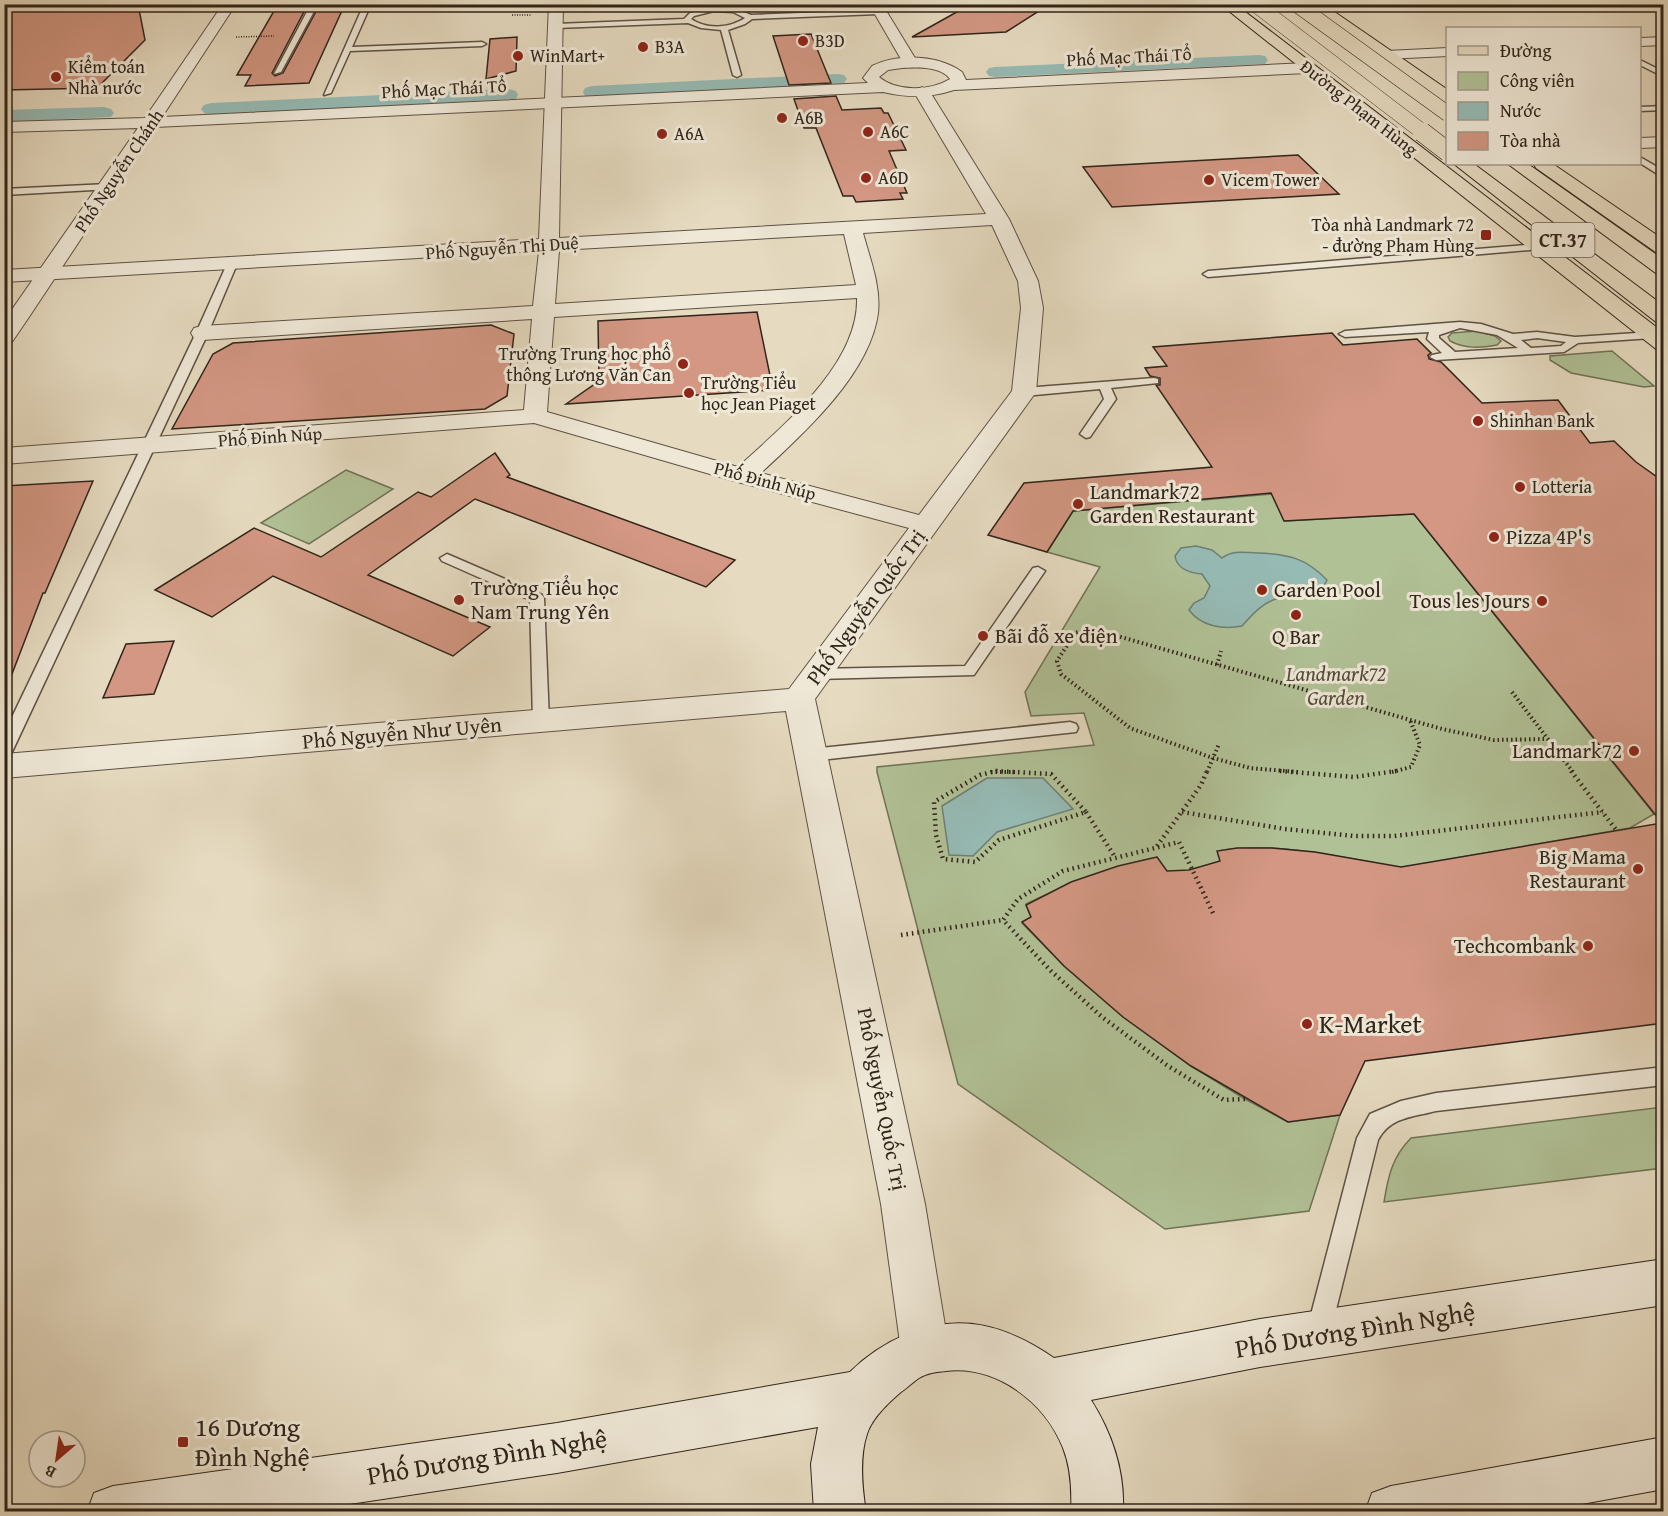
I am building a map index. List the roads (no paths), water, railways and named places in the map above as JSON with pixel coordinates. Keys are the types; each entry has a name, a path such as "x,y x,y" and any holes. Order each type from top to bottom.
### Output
{"main road":[{"name":"Đường Phạm Hùng","path":"1226,4 1658,339"},
{"path":"1255,4 1446,150"},
{"path":"1296,4 1446,113"},
{"path":"1313,4 1446,97"},
{"name":"CT.37","path":"1464,165 1664,317"},
{"name":"CT.37","path":"1518,165 1664,270"},
{"path":"1543,165 1664,249"}],"street":[{"name":"Phố Nguyễn Chánh","path":"4,337 51,273 150,123 203,50 231,4"},
{"path":"535,416 549,245 549,90 556,4"},
{"path":"877,8 910,63"},
{"path":"1641,42 1664,41"},
{"path":"1261,51 1284,50"},
{"path":"1386,56 1446,52"},
{"path":"860,70 910,63 941,66 970,65"},
{"path":"941,66 957,75 958,81 952,85"},
{"name":"Phố Mạc Thái Tổ","path":"4,127 150,123 549,90 885,87 922,92 952,85 1307,68"},
{"path":"879,69 871,74 871,78 885,87"},
{"name":"Phố Mạc Thái Tổ","path":"549,90 574,83"},
{"name":"Phố Nguyễn Quốc Trị","path":"922,92 999,219 1025,273 1029,290 1031,333 1024,392 807,687 811,755 903,1204 925,1350"},
{"path":"143,101 189,100"},
{"path":"1641,143 1664,142"},
{"name":"Phố Nguyễn Thị Duệ","path":"4,276 999,219"},
{"path":"744,476 799,423 837,376 863,329 867,315 868,291 852,227"},
{"path":"202,333 868,291"},
{"name":"Phố Đinh Núp","path":"4,456 535,416 744,476 927,525"},
{"name":"Phố Nguyễn Như Uyên","path":"4,766 541,721 807,687"},
{"name":"Phố Dương Đình Nghệ","path":"1048,1384 1260,1343 1664,1282"},
{"path":"840,1512 835,1479 842,1434 861,1395 889,1366 925,1350 963,1345 1003,1353 1040,1375 1070,1407 1090,1449 1099,1495 1097,1512"},
{"name":"Phố Dương Đình Nghệ","path":"113,1512 557,1448 861,1395"},
{"path":"1391,1512 1664,1463"}],"lane":[{"path":"277,72 315,4"},
{"path":"328,93 368,4"},
{"path":"688,21 688,17 692,14 713,7 734,10 749,17 877,8"},
{"path":"556,26 688,21 702,26 724,27 741,24 749,17"},
{"path":"724,27 736,75"},
{"path":"347,49 482,44"},
{"path":"1641,63 1664,75"},
{"path":"1641,109 1664,108"},
{"path":"1641,161 1664,175"},
{"path":"4,192 108,187"},
{"path":"1208,274 1539,247"},
{"path":"4,752 202,333 232,264"},
{"path":"1345,334 1478,327 1511,337 1537,335 1575,340 1658,339"},
{"path":"1441,328 1434,333 1433,339 1452,356"},
{"path":"1511,337 1528,351"},
{"path":"1436,357 1564,348 1575,340"},
{"path":"1024,392 1154,381"},
{"path":"1086,434 1110,399 1104,385"},
{"path":"447,558 537,598 541,721"},
{"path":"807,687 969,671 1038,571"},
{"path":"811,755 1070,728"},
{"path":"1318,1335 1365,1150 1377,1121 1401,1110 1436,1102 1664,1076"}],"water":[{"name":"Garden Pool","path":"1196,546 1212,550 1222,558 1231,553 1240,552 1287,556 1304,562 1327,580 1323,586 1312,593 1276,599 1266,604 1242,626 1212,625 1200,620 1189,610 1194,603 1204,598 1210,586 1202,574 1181,567 1175,556 1181,548"},
{"path":"987,778 1043,778 1073,809 997,832 973,856 949,855 942,806"}],"waterway":[{"path":"995,72 1259,60"},
{"path":"592,92 838,79"},
{"path":"211,109 509,95"},
{"path":"4,116 104,113"}],"place":[{"name":"B3D","path":"803,41"},
{"name":"B3A","path":"643,47"},
{"name":"WinMart+","path":"518,56"},
{"name":"Kiểm toán Nhà nước","path":"56,77"},
{"name":"A6B","path":"782,118"},
{"name":"A6C","path":"868,132"},
{"name":"A6A","path":"662,134"},
{"name":"A6D","path":"866,178"},
{"name":"Vicem Tower","path":"1209,180"},
{"name":"Tòa nhà Landmark 72 - đường Phạm Hùng","path":"1486,235"},
{"name":"Trường Trung học phổ thông Lương Văn Can","path":"683,364"},
{"name":"Trường Tiểu học Jean Piaget","path":"689,393"},
{"name":"Shinhan Bank","path":"1478,421"},
{"name":"Lotteria","path":"1520,487"},
{"name":"Landmark72 Garden Restaurant","path":"1078,504"},
{"name":"Pizza 4P's","path":"1494,537"},
{"name":"Garden Pool","path":"1262,590"},
{"name":"Trường Tiểu học Nam Trung Yên","path":"459,600"},
{"name":"Tous les Jours","path":"1542,601"},
{"name":"Q Bar","path":"1296,615"},
{"name":"Bãi đỗ xe điện","path":"983,636"},
{"name":"Landmark72","path":"1634,751"},
{"name":"Big Mama Restaurant","path":"1638,869"},
{"name":"Techcombank","path":"1588,946"},
{"name":"K-Market","path":"1307,1024"},
{"name":"16 Dương Đình Nghệ","path":"183,1442"}],"park label":[{"name":"Landmark72 Garden","path":"1336,686"}]}
